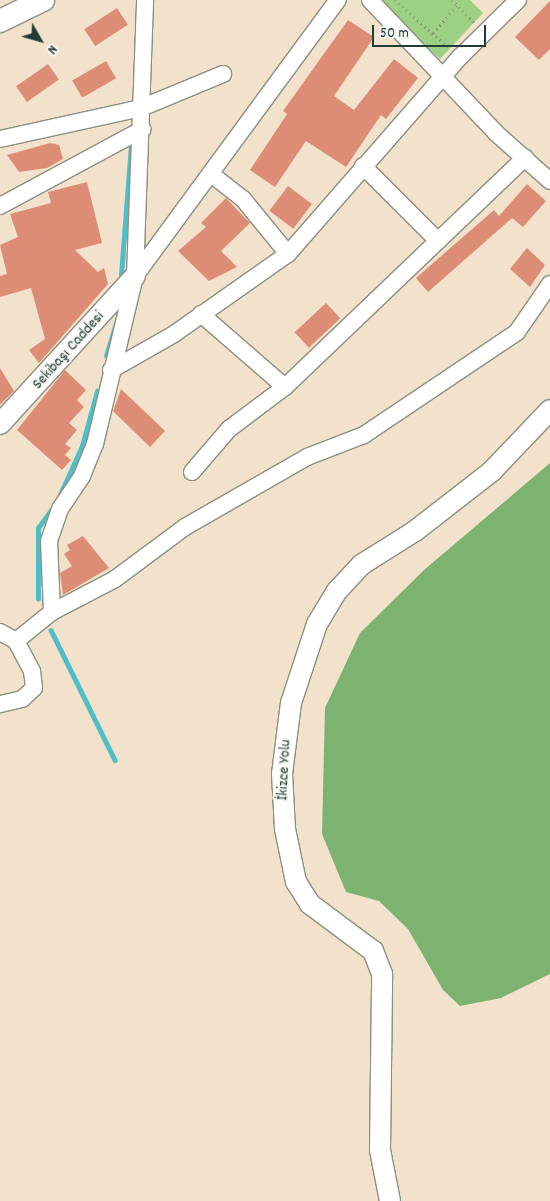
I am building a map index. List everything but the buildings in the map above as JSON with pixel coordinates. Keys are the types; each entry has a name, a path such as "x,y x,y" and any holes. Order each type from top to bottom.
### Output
{"main road":[{"path":"0,22 43,0"}],"street":[{"path":"52,612 49,541 60,509 82,476 95,444 111,370 135,276 143,129 141,108 146,0"},
{"path":"135,276 338,0"},
{"path":"370,0 550,182"},
{"path":"111,370 201,314 288,254 460,58 518,0"},
{"path":"0,139 141,108 223,74"},
{"path":"0,206 143,129"},
{"path":"192,472 229,429 285,387 525,158"},
{"path":"364,166 438,241"},
{"path":"211,174 243,199 288,254"},
{"name":"Sekibaşı Caddesi","path":"0,424 135,276"},
{"path":"16,641 52,612 115,579 185,527 307,457 364,435 517,332 550,284"},
{"path":"201,314 285,387"},
{"name":"İkizce Yolu","path":"390,1201 380,1150 382,974 373,951 310,904 296,882 285,829 282,774 291,703 317,624 337,591 361,565 416,531 492,471 550,410"},
{"path":"0,632 16,641 32,670 34,688 22,699 0,704"}],"path":[{"path":"395,0 460,58"},
{"path":"452,0 484,32"},
{"path":"433,33 457,5"}],"green space":[{"path":"379,0 470,0 483,13 440,59"},
{"path":"550,463 550,974 501,998 460,1006 443,990 408,929 379,901 346,892 322,834 325,708 360,633 424,570"}],"waterway":[{"path":"121,275 131,145"},
{"path":"106,356 117,319"},
{"path":"59,497 82,446 97,391"},
{"path":"38,599 38,528 54,506"},
{"path":"51,630 115,760"}]}
